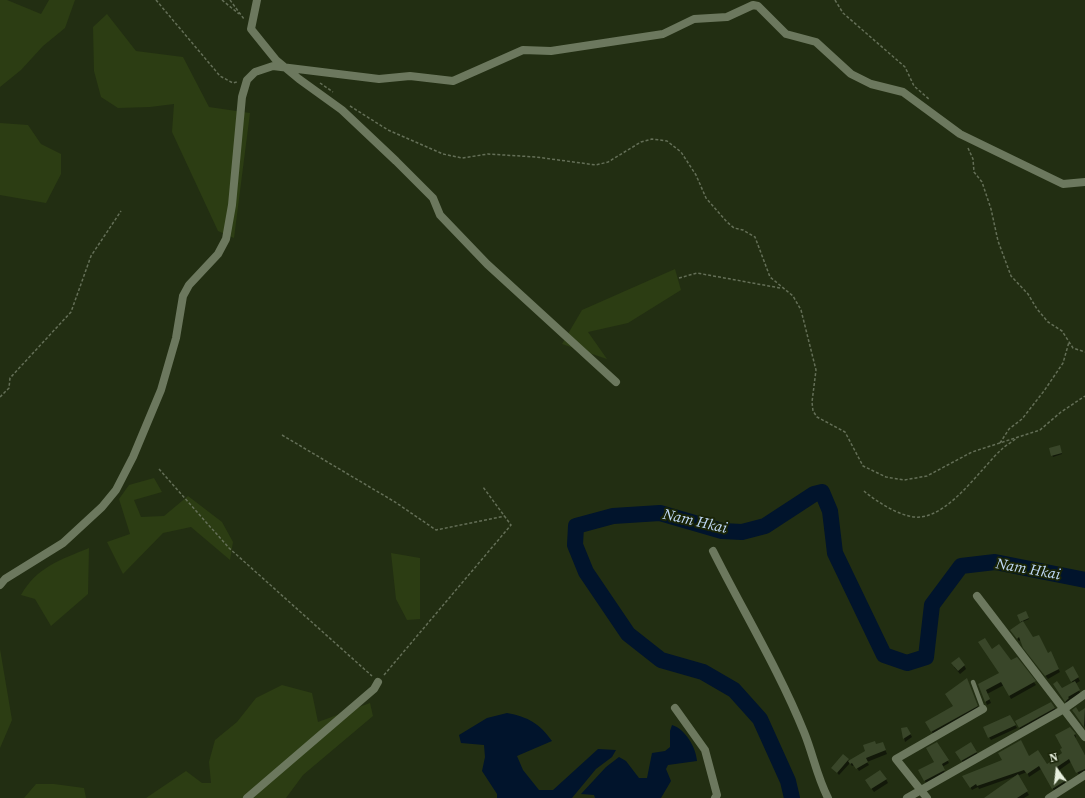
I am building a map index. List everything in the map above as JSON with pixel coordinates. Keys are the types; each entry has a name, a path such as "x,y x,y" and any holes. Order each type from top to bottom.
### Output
{"street":[{"path":"257,0 251,29 276,60 342,110 396,161 433,198 440,215 487,264 616,382"},
{"path":"0,585 5,579 63,543 102,507 116,490 133,457 161,390 176,338 183,296 189,285 218,254 226,239 232,205 242,98 247,80 255,72 273,66 287,69 379,79 410,76 452,81 523,50 551,51 663,34 694,19 727,17 753,5 758,6 786,34 816,42 851,74 871,84 903,92 960,134 1062,184 1085,182"},
{"path":"713,551 804,732 821,784 828,798"},
{"path":"977,596 1085,737"},
{"path":"247,798 374,689 378,682"},
{"path":"907,798 1064,709 1085,694"},
{"path":"676,708 705,750 717,795 715,798"},
{"path":"927,798 896,759 983,709"},
{"path":"1049,798 1085,775"}],"lane":[{"path":"973,682 983,709"}],"path":[{"path":"156,0 220,76 234,83 247,80"},
{"path":"222,0 242,16"},
{"path":"230,0 251,29"},
{"path":"835,0 843,13 905,67 914,86 928,97 933,114"},
{"path":"320,83 327,86 339,97"},
{"path":"344,102 364,112 388,130 443,154 462,158 488,154 536,157 596,165 608,162 641,142 652,139 667,141 681,152 696,175 706,198 727,222 734,228 743,230 755,237 770,277 776,281 781,288 793,296 801,310 810,341 816,370 812,402 813,411 817,417 845,432 863,466 886,477 904,480 928,476 972,452 1040,430 1061,412 1085,396"},
{"path":"966,145 973,159 974,172 982,182 991,209 998,241 1011,276 1028,294 1037,309 1048,322 1062,331 1072,348 1085,352"},
{"path":"0,397 9,388 10,378 71,312 91,256 121,211"},
{"path":"680,278 697,273 781,288"},
{"path":"1000,442 1009,429 1022,419 1044,391 1063,363 1069,342"},
{"path":"282,435 389,498 436,530 505,516"},
{"path":"864,491 878,502 901,513 921,517 940,511 977,478 1002,449 1018,437"},
{"path":"159,469 229,548 378,682 511,525 482,487"}],"green space":[{"path":"0,0 7,0 41,14 49,0 75,0 65,28 43,46 21,70 0,87"},
{"path":"107,14 136,51 183,57 209,107 250,113 234,238 218,231 172,132 174,104 150,107 118,108 101,97 94,71 93,27"},
{"path":"0,123 28,125 41,144 61,154 61,174 46,203 0,195"},
{"path":"675,269 681,290 628,323 588,332 607,359 562,344 582,310"},
{"path":"154,478 162,492 134,500 141,517 164,516 188,496 222,522 233,542 230,560 191,527 163,533 123,574 107,542 130,534 119,499 129,485"},
{"path":"89,548 88,594 51,626 35,599 21,595 27,585 42,571 59,561"},
{"path":"391,553 420,558 420,619 407,620 396,599"},
{"path":"0,649 12,720 0,748"},
{"path":"282,685 312,693 318,722 370,703 373,716 303,775 286,798 146,798 186,771 202,783 211,783 209,762 215,740 237,722 256,698"},
{"path":"36,784 54,784 84,788 86,798 24,798"}],"water":[{"path":"507,713 527,719 538,725 552,741 517,756 523,770 539,790 553,790 598,749 616,750 612,757 596,769 572,798 497,798 497,794 482,771 485,757 484,745 461,743 459,735 487,718"},
{"path":"672,725 681,730 689,739 697,761 668,765 666,769 671,781 661,798 595,798 594,795 581,794 606,767 619,757 626,761 639,778 647,778 652,753 665,751 670,747 670,731"}],"building":[{"path":"1060,445 1062,453 1051,456 1049,448"},
{"path":"1026,611 1029,618 1020,622 1017,615"},
{"path":"1023,621 1033,637 1039,635 1048,653 1051,651 1059,669 1045,676 1023,648 1019,637 1017,639 1010,630"},
{"path":"985,638 992,649 999,644 1011,660 1017,657 1036,681 1009,696 1001,682 986,690 990,699 985,702 978,684 999,673 978,642"},
{"path":"959,657 965,665 958,671 951,663"},
{"path":"1073,666 1079,677 1071,682 1065,671"},
{"path":"967,678 978,706 931,732 925,722 953,706 945,694"},
{"path":"1057,681 1062,688 1075,681 1080,690 1068,697 1069,698 1065,702 1053,684"},
{"path":"1051,702 1055,708 1019,728 1015,721"},
{"path":"1076,707 1079,712 1085,708 1084,727 1072,710"},
{"path":"1010,715 1016,725 988,738 983,727"},
{"path":"907,727 911,734 903,739 901,728"},
{"path":"1070,727 1076,734 1074,735 1085,755 1085,769 1076,773 1069,759 1057,767 1065,781 1052,789 1039,766 1027,774 1024,770 977,786 976,784 970,788 962,776 1002,760 998,753 1021,740 1029,756 1038,750 1047,764 1062,753 1060,749 1062,748 1055,735"},
{"path":"875,741 876,744 883,742 886,750 866,758 868,762 856,769 852,763 850,764 848,761 865,751 863,745"},
{"path":"937,742 949,760 942,764 945,770 924,781 918,770 934,762 926,748"},
{"path":"971,742 977,752 961,761 955,752"},
{"path":"843,754 849,759 837,773 831,768"},
{"path":"880,770 887,779 871,789 865,780"},
{"path":"1018,774 1028,791 1017,798 984,798"}],"waterway":[{"name":"Nam Hkai","path":"792,798 788,781 760,719 734,690 703,672 661,660 628,634 586,572 575,545 576,526 613,516 660,513 722,531 742,532 765,526 814,494 822,492 830,511 835,553 884,655 907,663 926,657 932,605 961,566 995,562 1085,580"}]}
